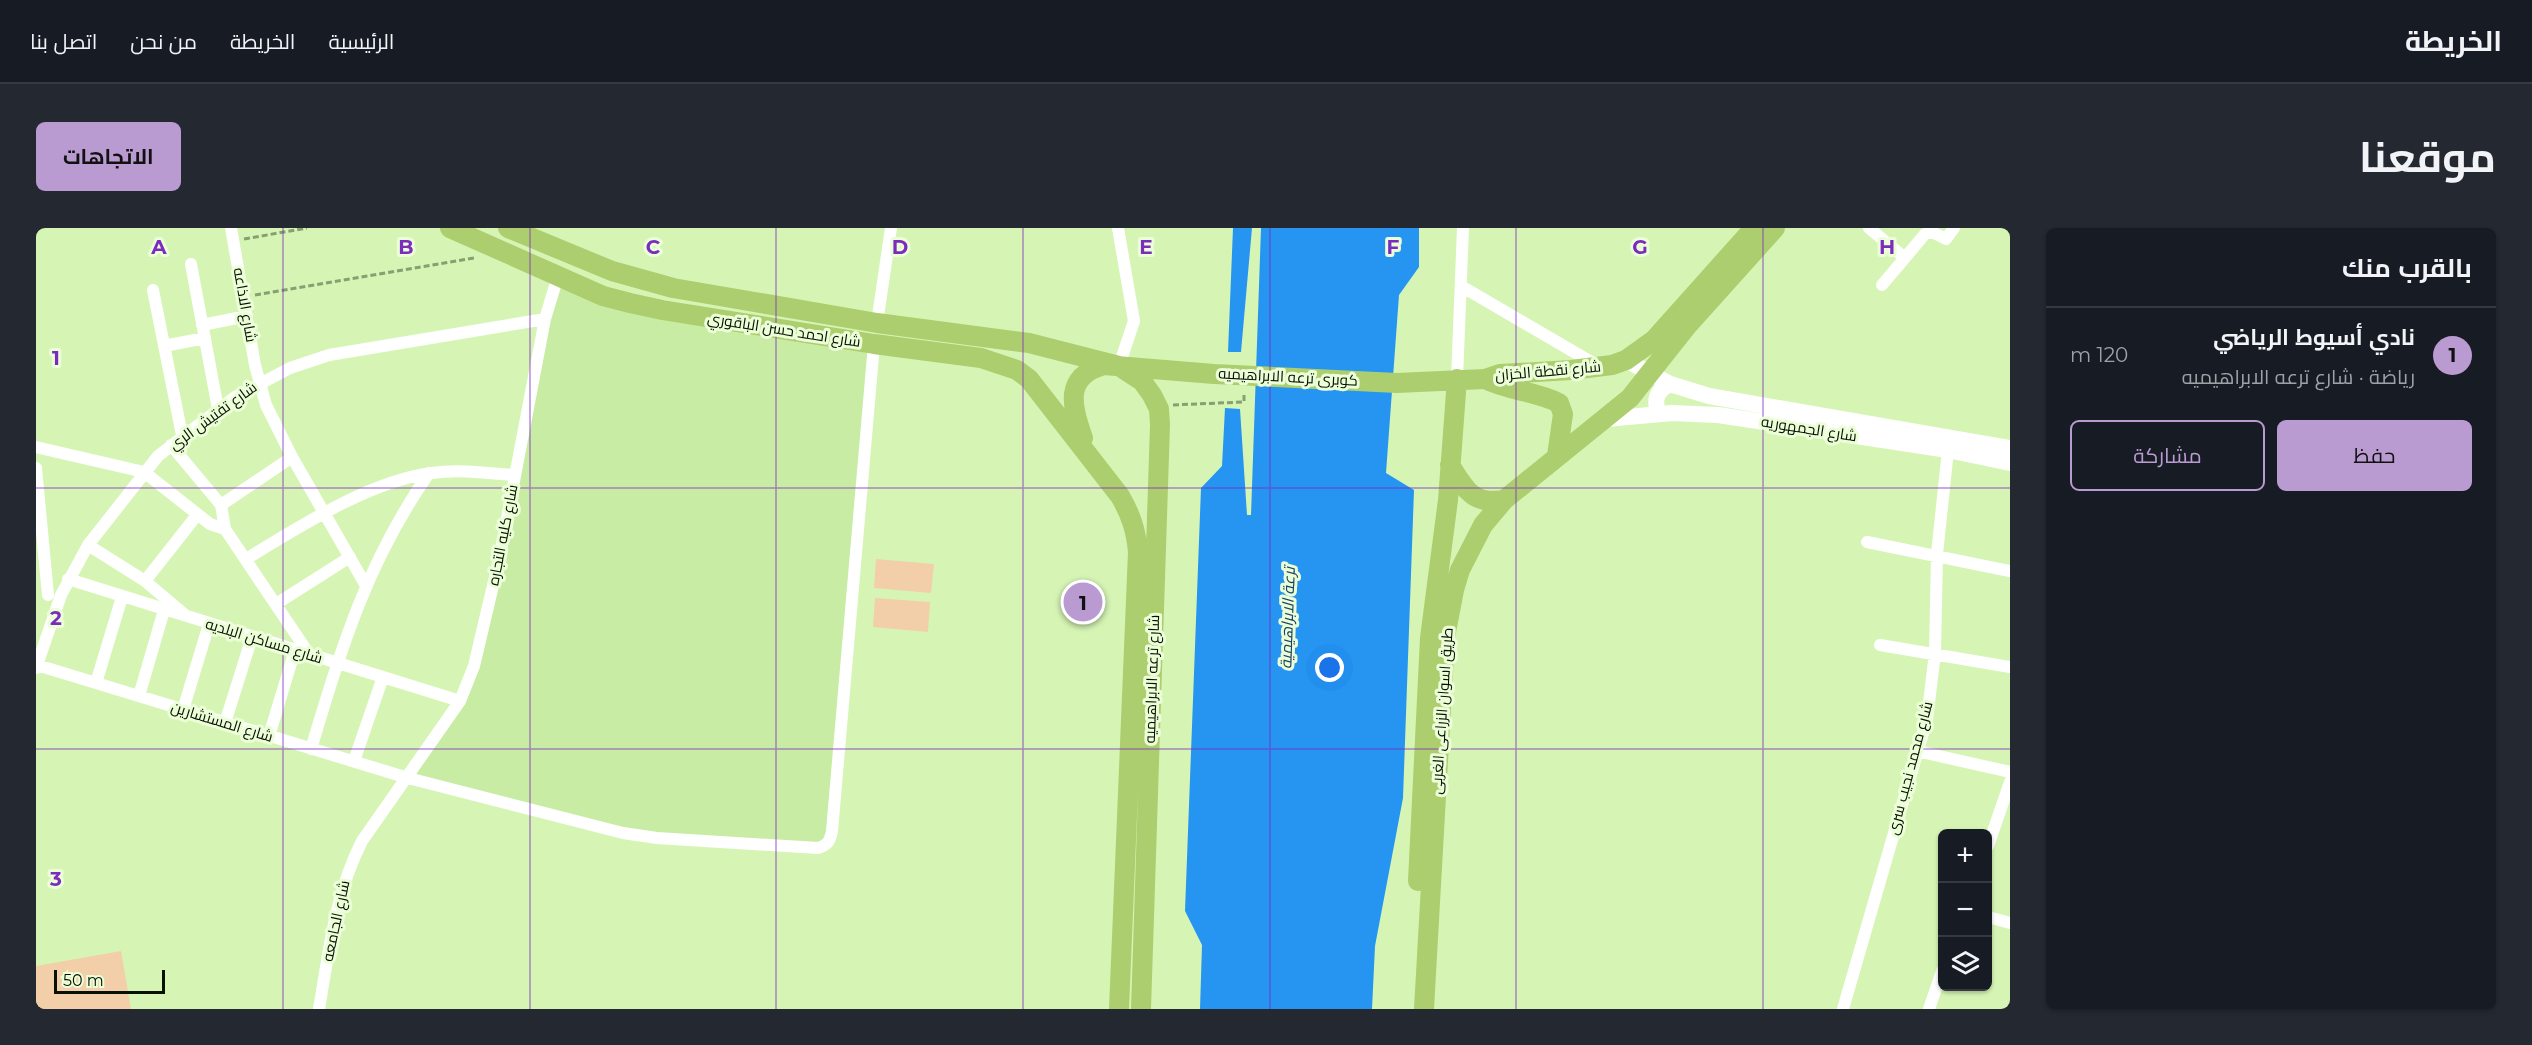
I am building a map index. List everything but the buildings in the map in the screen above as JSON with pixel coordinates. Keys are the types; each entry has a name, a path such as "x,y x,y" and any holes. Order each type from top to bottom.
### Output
{"main road":[{"name":"شارع احمد حسن الباقوري","path":"450,228 603,296 662,310 874,344 981,358 1017,370 1039,390 1091,457"},
{"name":"شارع احمد حسن الباقوري","path":"508,228 612,271 702,294 877,323 1029,343 1119,366"},
{"path":"1612,364 1654,340 1667,328 1754,228"},
{"path":"1649,371 1775,228"},
{"path":"603,296 612,271"},
{"name":"شارع نقطة الخزان","path":"1457,379 1485,379 1500,374 1571,370 1612,364"},
{"path":"1091,457 1074,412 1072,400 1075,387 1081,377 1091,369 1104,365 1119,366"},
{"name":"كوبرى ترعه الابراهيميه","path":"1119,366 1214,374 1397,382 1457,379"},
{"name":"شارع ترعه الابراهيميه","path":"1119,366 1142,381 1157,406 1160,425 1141,1009"},
{"name":"طريق اسوان الزراعى الغربى","path":"1424,1009 1445,637 1460,570 1484,525 1504,500 1630,398 1649,371"},
{"name":"طريق اسوان الزراعى الغربى","path":"1412,1009 1430,638 1448,500 1457,379"},
{"name":"شارع نقطة الخزان","path":"1485,379 1499,386 1547,397 1559,403 1563,414 1557,456"},
{"name":"شارع ترعه الابراهيميه","path":"1091,457 1130,513 1136,531 1138,552 1119,1009"},
{"path":"1450,465 1464,488 1474,497 1488,502 1504,500"},
{"path":"1129,777 1149,777"}],"street":[{"name":"شارع الاذاعه","path":"231,228 259,382 266,405 292,458 365,584"},
{"path":"877,323 891,228"},
{"path":"1118,228 1134,321 1119,366"},
{"path":"1457,379 1463,228"},
{"path":"1869,228 1905,258"},
{"path":"1882,285 1925,234 1932,232 1946,239 1954,228"},
{"path":"191,264 219,409"},
{"name":"شارع كليه التجاره","path":"408,778 460,701 474,666 499,560 545,319 558,276"},
{"path":"1461,286 1612,364"},
{"path":"153,290 182,435"},
{"path":"202,325 247,316"},
{"name":"شارع تفتيش الري","path":"36,667 48,596 68,579 88,545 144,472 182,435 219,409 259,382 290,368 329,355 545,319"},
{"path":"164,346 205,338"},
{"name":"شارع المستشارين","path":"36,667 140,696 408,778 623,833 657,838 818,848 825,846 829,841 831,831 874,344"},
{"name":"شارع الجمهوريه","path":"1612,364 1649,371 1670,384 1709,396 2010,448"},
{"path":"1658,414 1655,400 1657,394 1670,384"},
{"name":"شارع الجمهوريه","path":"1611,414 1718,415 1948,450 2010,463"},
{"path":"171,445 221,505 225,529 309,654"},
{"path":"36,447 144,472 210,524 225,529"},
{"name":"شارع محمد نجيب سرى","path":"1843,1009 1927,718 1935,653 1937,555 1948,450"},
{"path":"221,505 292,458"},
{"path":"36,468 48,596"},
{"path":"246,560 324,512 398,481 429,473 467,471 514,475"},
{"path":"311,749 337,663 365,584 394,527 429,473"},
{"path":"145,581 197,514"},
{"path":"1867,542 2010,571"},
{"path":"88,545 145,581 187,617"},
{"path":"276,604 350,557"},
{"name":"شارع مساكن البلديه","path":"68,579 460,701"},
{"path":"96,683 122,597"},
{"path":"140,696 164,610"},
{"path":"183,710 209,624"},
{"path":"225,723 252,637"},
{"path":"1880,645 2010,668"},
{"path":"269,736 295,650"},
{"path":"354,761 383,677"},
{"path":"1917,751 2010,772"},
{"name":"شارع الجامعه","path":"319,1009 338,900 344,880 362,841 408,778"},
{"path":"1992,834 2010,782"},
{"path":"1992,918 2010,922"},
{"path":"1929,1009 1938,983"}],"path":[{"path":"233,241 307,228"},
{"path":"243,297 505,252"},
{"path":"1157,406 1244,402 1244,385"}],"shaded area":[{"path":"558,276 579,286 874,344 825,846 657,838 408,778 468,684"},
{"path":"876,559 934,564 931,593 874,588"},
{"path":"875,598 930,602 928,632 873,627"},
{"path":"121,951 131,1009 36,1009 36,966"}],"water":[{"path":"1233,228 1252,228 1241,352 1228,352"},
{"name":"ترعة الابراهيمية","path":"1261,228 1419,228 1419,267 1399,295 1386,473 1414,490 1403,798 1375,946 1372,1009 1200,1009 1202,945 1185,911 1201,488 1222,466 1225,408 1240,409 1247,515 1251,515"}],"place":[{"name":"نادي أسيوط الرياضي","path":"1083,602"}]}
